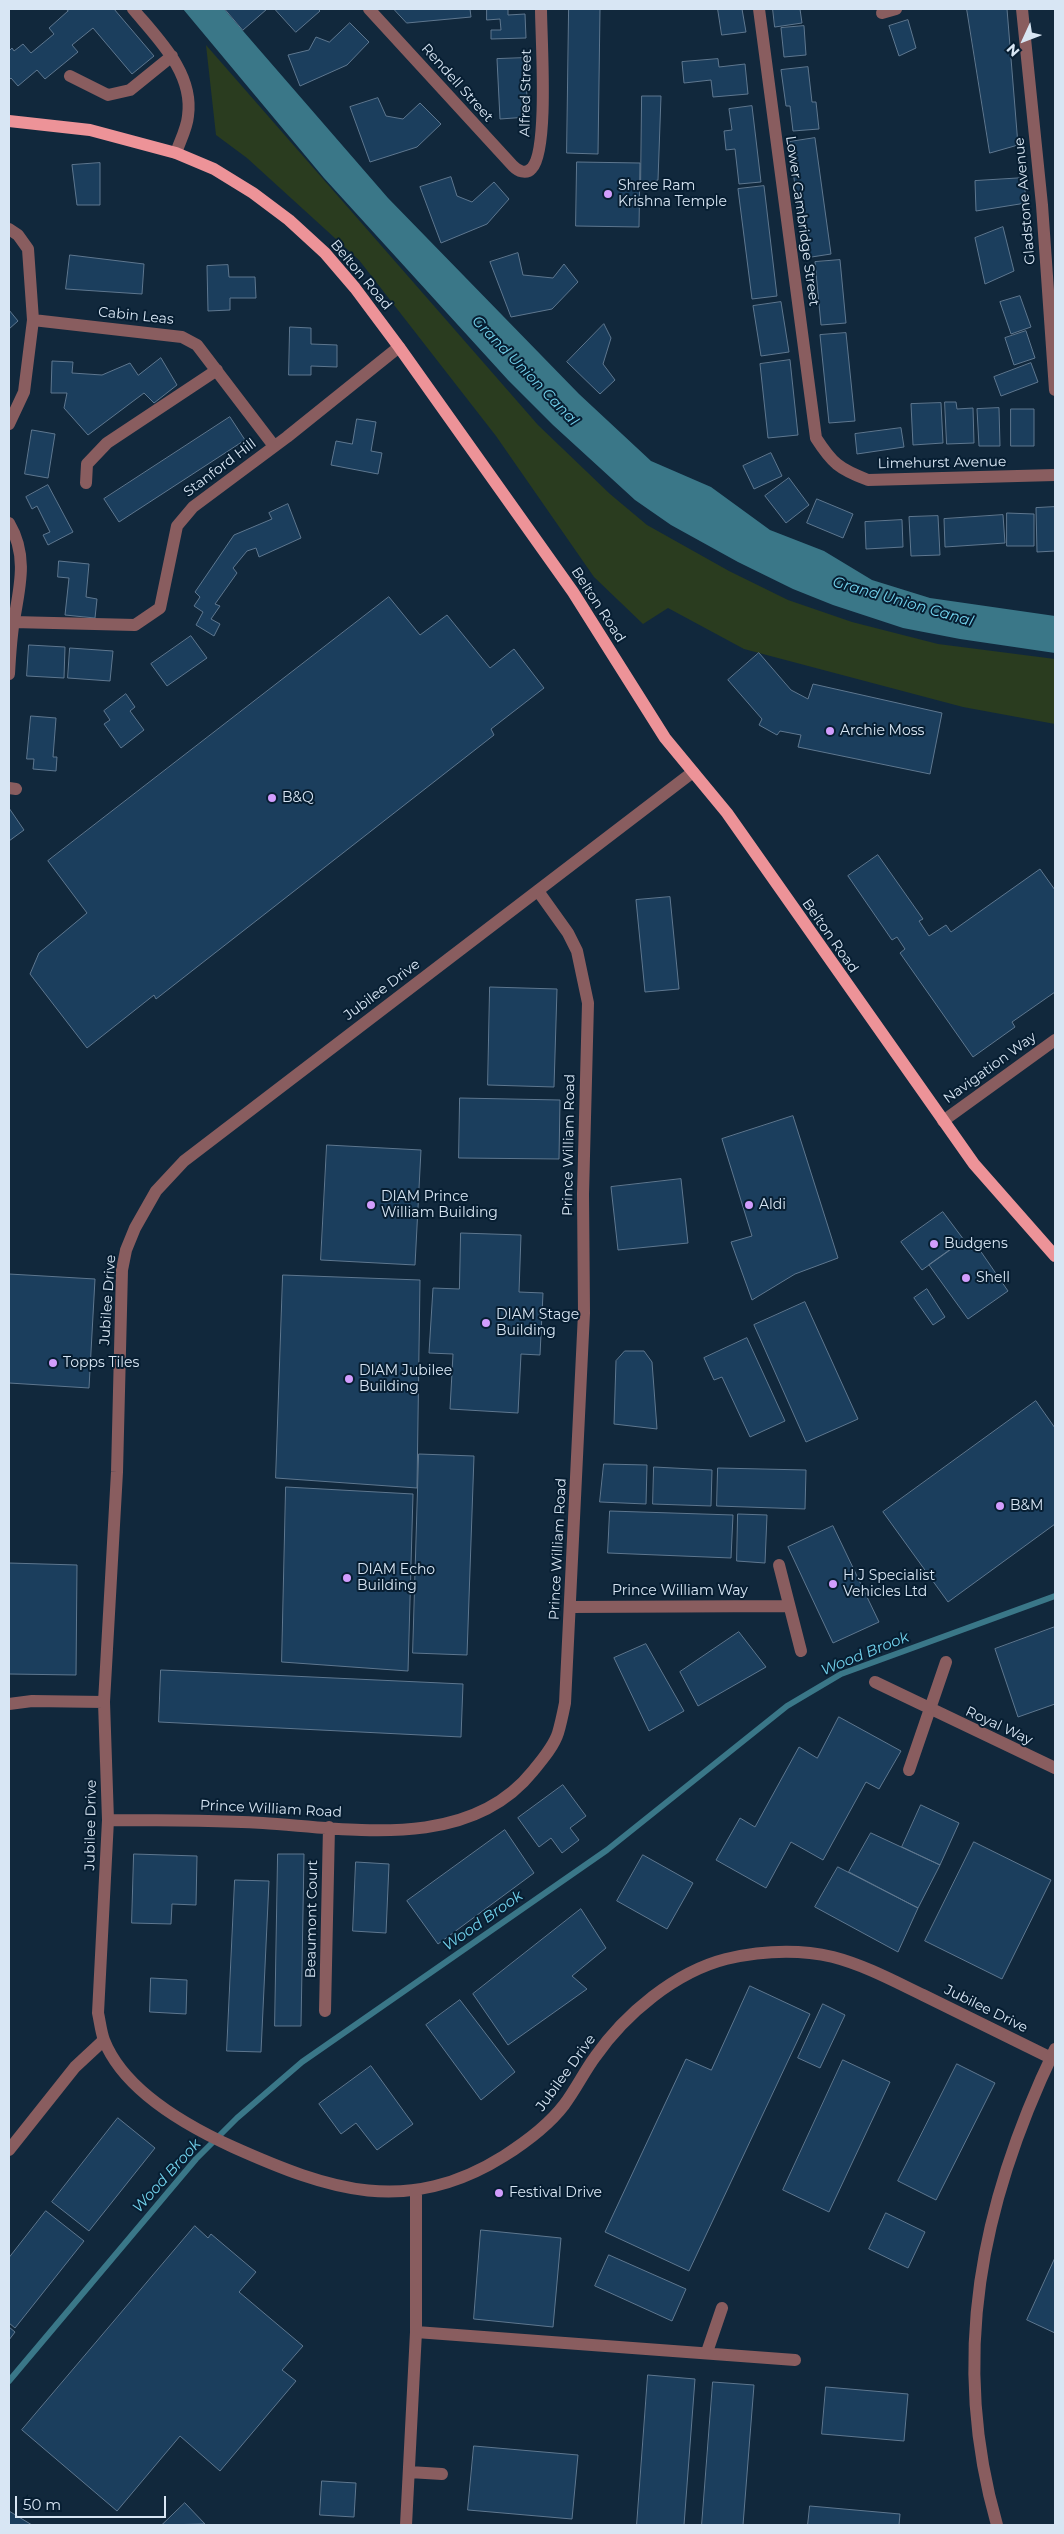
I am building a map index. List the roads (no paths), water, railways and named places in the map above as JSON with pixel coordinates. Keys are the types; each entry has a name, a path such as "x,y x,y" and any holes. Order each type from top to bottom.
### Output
{"main road":[{"name":"Belton Road","path":"9,120 90,130 176,153 214,169 253,193 289,220 325,253 349,281 399,347 573,592 665,738 727,813 943,1121 1002,1198 1055,1256"}],"street":[{"path":"133,9 172,56 189,92 188,117 176,153"},
{"name":"Rendell Street","path":"369,9 513,166 518,171 526,172"},
{"name":"Alfred Street","path":"526,172 532,169 537,158 542,131 541,9"},
{"name":"Lower Cambridge Street","path":"759,9 816,438"},
{"path":"882,13 896,9"},
{"name":"Gladstone Avenue","path":"1022,9 1042,205 1055,390"},
{"path":"70,76 108,95 130,90 172,56"},
{"path":"9,229 18,235 28,249 33,320 24,392 9,424"},
{"name":"Cabin Leas","path":"33,320 182,337 197,345 274,446"},
{"name":"Stanford Hill","path":"14,622 135,625 160,608 177,526 192,507 274,446 399,347"},
{"path":"86,483 87,464 107,443 217,370"},
{"name":"Limehurst Avenue","path":"816,438 828,456 845,471 868,480 1055,475"},
{"path":"9,523 21,552 22,565 9,674"},
{"name":"Jubilee Drive","path":"693,772 184,1161 156,1190 135,1228 126,1250 120,1302 117,1472 104,1702 108,1820 98,2013 104,2040 113,2058 149,2097 166,2112 200,2133 287,2171 328,2185 356,2190 416,2190 467,2176 516,2149 552,2120 610,2038 645,2004 683,1978 706,1966 727,1959 785,1951 835,1958 905,1987 1053,2054"},
{"name":"Prince William Road","path":"108,1820 214,1820 329,1828 417,1829 443,1825 490,1809 510,1794 532,1772 558,1734 565,1703 584,1313 583,1194 588,1004 577,951 568,933 538,891"},
{"name":"Navigation Way","path":"943,1121 1055,1040"},
{"path":"779,1564 800,1651"},
{"name":"Prince William Way","path":"570,1607 789,1606"},
{"path":"909,1770 946,1662"},
{"name":"Royal Way","path":"875,1682 929,1710 1055,1768"},
{"path":"9,1704 32,1701 104,1702"},
{"name":"Beaumont Court","path":"325,2011 329,1828"},
{"path":"9,2150 75,2067 104,2040"},
{"path":"998,2525 989,2496 979,2432 975,2331 979,2282 996,2199 1022,2125 1053,2054"},
{"path":"406,2525 416,2332 416,2190"},
{"path":"707,2352 722,2308"},
{"path":"416,2332 795,2360"},
{"path":"409,2472 442,2474"}],"water":[{"name":"Grand Union Canal","path":"183,9 224,9 388,198 579,394 651,461 711,487 770,530 824,551 872,580 930,598 1055,616 1055,653 960,639 903,628 833,605 793,589 738,562 671,525 635,500 553,425 508,380 324,178"}],"waterway":[{"name":"Wood Brook","path":"9,2381 196,2159 237,2118 302,2062 607,1850 787,1706 841,1674 1055,1596"}],"place":[{"name":"Shree Ram Krishna Temple","path":"608,194"},
{"name":"Archie Moss","path":"830,731"},
{"name":"B&Q","path":"272,798"},
{"name":"DIAM Prince William Building","path":"371,1205"},
{"name":"Aldi","path":"749,1205"},
{"name":"Budgens","path":"934,1244"},
{"name":"Shell","path":"966,1278"},
{"name":"DIAM Stage Building","path":"486,1323"},
{"name":"Topps Tiles","path":"53,1363"},
{"name":"DIAM Jubilee Building","path":"349,1379"},
{"name":"B&M","path":"1000,1506"},
{"name":"DIAM Echo Building","path":"347,1578"},
{"name":"H J Specialist Vehicles Ltd","path":"833,1584"},
{"name":"Festival Drive","path":"499,2193"}]}
